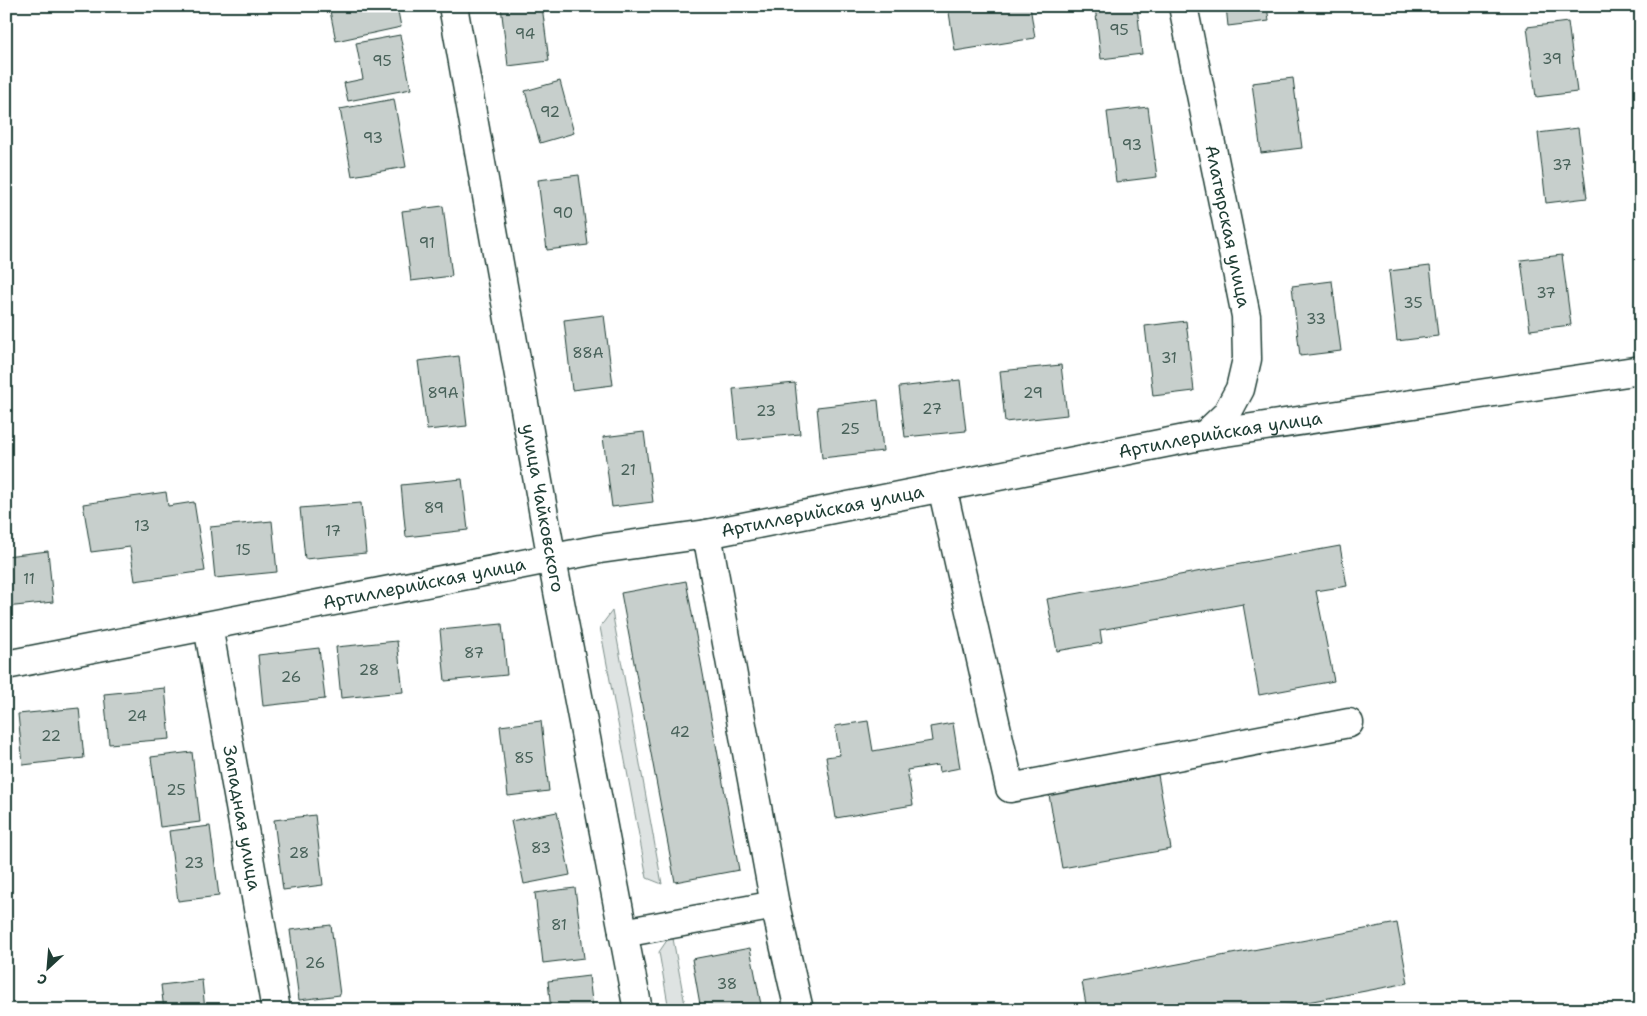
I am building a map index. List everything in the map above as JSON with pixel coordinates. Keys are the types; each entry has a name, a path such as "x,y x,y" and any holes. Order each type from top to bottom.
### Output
{"street":[{"name":"улица Чайковского","path":"453,6 552,560 638,1010"},
{"name":"Алатырская улица","path":"1182,6 1246,316 1247,359 1240,389 1226,415 1205,435"},
{"name":"Артиллерийская улица","path":"6,665 552,560 600,549 707,534 1205,435 1641,370"},
{"path":"942,487 1010,788 1349,723"},
{"path":"707,534 774,905 799,1010"},
{"name":"Западная улица","path":"208,626 276,1010"},
{"path":"624,933 774,905"}],"shaded area":[{"path":"612,611 662,884 647,878 600,627"},
{"path":"672,933 686,1010 669,1010 659,952"}],"building":[{"path":"329,6 397,6 401,27 336,41"},
{"path":"501,6 542,6 549,61 508,66"},
{"path":"948,6 1030,6 1035,38 955,51"},
{"path":"1095,6 1137,6 1142,54 1101,59"},
{"path":"1226,6 1267,6 1269,21 1228,26"},
{"path":"1568,22 1577,92 1536,97 1527,27"},
{"path":"400,35 411,89 348,101 344,83 363,79 356,43"},
{"path":"1293,78 1302,148 1261,153 1252,83"},
{"path":"560,81 574,133 540,143 525,91"},
{"path":"394,99 406,167 352,176 340,109"},
{"path":"1148,107 1157,177 1116,182 1107,112"},
{"path":"1578,128 1587,198 1546,203 1538,133"},
{"path":"579,175 588,245 547,250 538,180"},
{"path":"443,206 452,276 411,281 402,211"},
{"path":"1562,255 1571,325 1530,330 1521,260"},
{"path":"1430,266 1438,336 1397,341 1389,271"},
{"path":"1332,281 1341,351 1300,356 1292,286"},
{"path":"604,315 613,385 572,390 564,320"},
{"path":"1186,321 1194,391 1153,396 1145,326"},
{"path":"459,356 467,426 427,430 418,361"},
{"path":"1061,365 1067,415 1005,422 1000,371"},
{"path":"960,380 966,431 905,437 899,387"},
{"path":"795,383 800,434 738,440 733,389"},
{"path":"878,400 883,451 822,458 817,407"},
{"path":"644,432 653,502 612,507 603,437"},
{"path":"462,479 468,530 406,537 401,485"},
{"path":"166,492 168,506 194,502 205,571 135,581 130,547 91,552 83,504"},
{"path":"361,503 366,553 305,559 300,508"},
{"path":"272,521 277,572 215,578 210,527"},
{"path":"1340,546 1347,586 1316,591 1334,681 1259,695 1243,604 1100,630 1102,643 1057,651 1047,599"},
{"path":"48,551 53,602 6,607 6,556"},
{"path":"686,581 739,870 675,882 621,593"},
{"path":"502,624 507,675 445,681 440,630"},
{"path":"397,641 403,692 341,698 336,647"},
{"path":"319,648 325,699 263,706 258,655"},
{"path":"165,688 170,739 109,744 104,694"},
{"path":"79,708 84,758 23,765 18,714"},
{"path":"541,721 549,791 508,796 500,726"},
{"path":"868,721 873,751 932,741 930,727 953,723 960,768 939,772 938,765 907,770 913,805 836,818 826,757 840,755 835,726"},
{"path":"192,752 200,822 160,827 151,757"},
{"path":"1158,775 1171,849 1062,868 1049,795"},
{"path":"557,812 570,875 524,884 511,821"},
{"path":"315,815 323,885 283,890 274,820"},
{"path":"210,826 219,896 178,901 169,831"},
{"path":"575,888 584,958 543,963 535,893"},
{"path":"1397,923 1408,983 1265,1010 1087,1010 1082,982"},
{"path":"331,925 340,995 299,1000 290,930"},
{"path":"750,948 762,1010 701,1010 692,959"},
{"path":"589,976 593,1010 551,1010 548,981"},
{"path":"202,980 205,1010 164,1010 161,985"},
{"path":"362,1005 362,1010 323,1010"}]}
